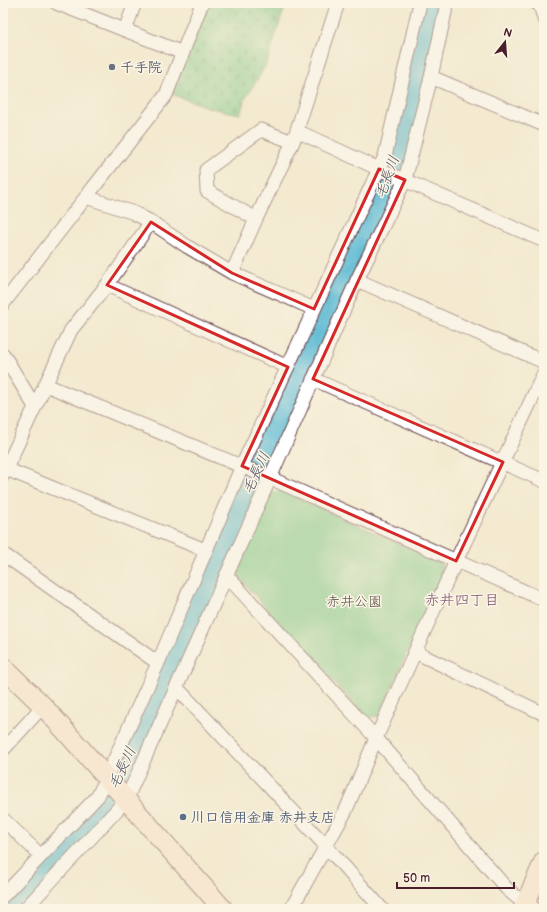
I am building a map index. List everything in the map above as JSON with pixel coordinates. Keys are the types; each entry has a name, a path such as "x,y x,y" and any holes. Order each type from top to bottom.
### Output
{"street":[{"path":"56,3 183,53"},
{"path":"125,30 135,3"},
{"path":"3,304 166,95 202,3"},
{"path":"232,273 295,136 338,3"},
{"path":"116,789 158,663 205,550 242,466 385,156 420,3"},
{"path":"25,909 116,789 176,687 357,280 404,180 431,77 447,3"},
{"path":"540,5 544,18"},
{"path":"431,77 544,125"},
{"path":"256,219 207,191 206,170 261,130 295,136 379,169 544,241"},
{"path":"86,197 134,213 151,222 188,247 232,273 314,309"},
{"path":"151,222 107,285 71,330 4,472 205,550"},
{"path":"357,280 544,362"},
{"path":"107,285 288,368"},
{"path":"3,354 35,408"},
{"path":"291,909 346,810 414,652 544,373"},
{"path":"313,378 544,481"},
{"path":"46,385 270,478 544,600"},
{"path":"3,554 158,663"},
{"path":"226,575 376,738 507,889 528,907 544,861"},
{"path":"414,652 544,714"},
{"path":"3,667 43,706 223,909"},
{"path":"176,687 326,846 382,909"},
{"path":"3,750 43,706"},
{"path":"5,892 98,796 116,789"},
{"path":"3,818 41,856"}],"highlighted area":[{"path":"379,169 405,180 313,379 503,462 456,561 242,466 288,367 107,285 151,222 232,273 314,309"}],"green space":[{"path":"207,3 286,3 266,65 245,99 240,114 210,108 171,94"},
{"name":"赤井公園","path":"280,490 440,562 444,571 379,716 365,717 239,578 238,566 270,494"}],"waterway":[{"name":"毛長川","path":"12,909 105,804 132,748 255,473 365,238 394,161 409,115 432,3"}],"place":[{"name":"千手院","path":"112,67"},
{"name":"川口信用金庫 赤井支店","path":"183,817"}],"district":[{"name":"赤井四丁目","path":"462,600"}]}
